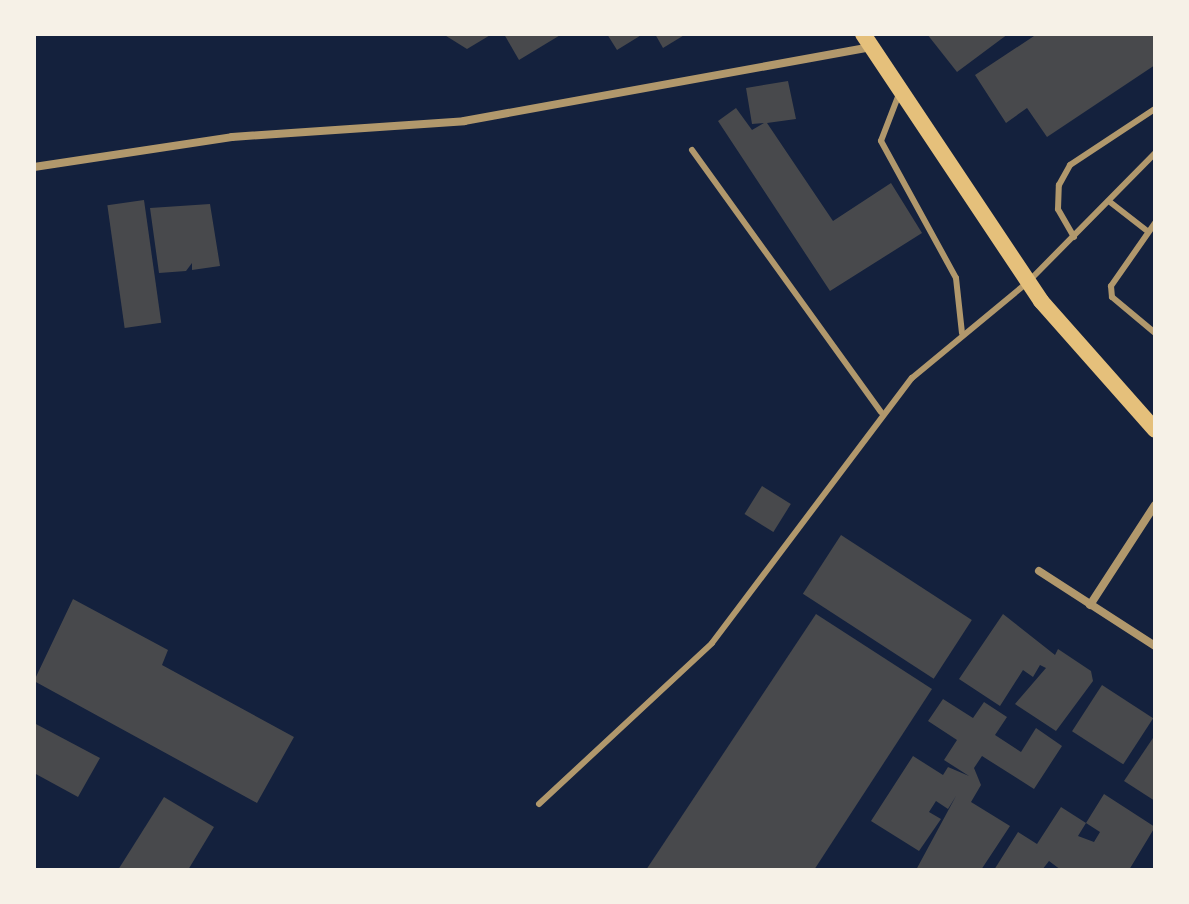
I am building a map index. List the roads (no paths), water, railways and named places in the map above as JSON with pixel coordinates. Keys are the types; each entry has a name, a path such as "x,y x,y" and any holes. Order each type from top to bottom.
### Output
{"main road":[{"path":"867,40 1028,282 1084,358 1155,430"}],"street":[{"path":"34,167 232,137 464,121 867,40"},
{"path":"1090,605 1155,505"},
{"path":"1039,571 1155,646"}],"lane":[{"path":"900,91 881,141 956,278 962,333"},
{"path":"1074,237 1058,209 1059,185 1070,165 1155,109"},
{"path":"692,150 881,412"},
{"path":"539,804 712,643 799,535 881,412 962,333 1028,282 1155,153"},
{"path":"1110,202 1146,230"},
{"path":"1155,223 1146,230 1111,286 1112,297 1155,333"}]}
